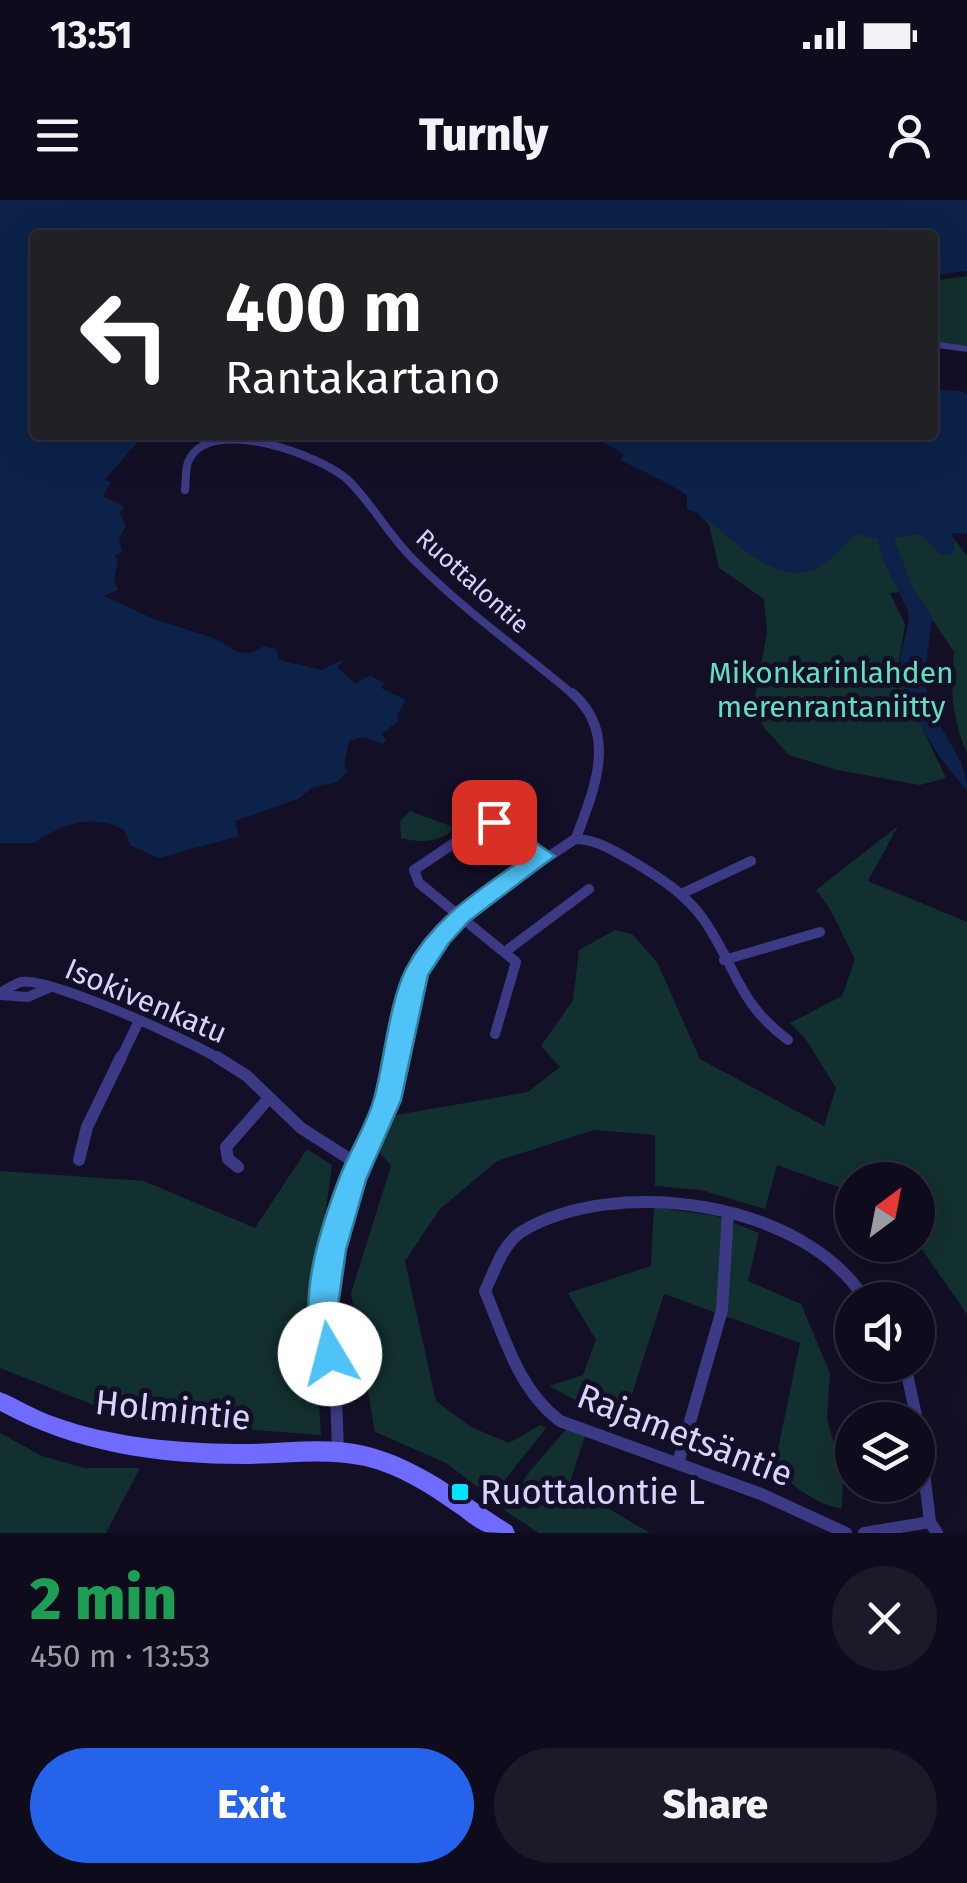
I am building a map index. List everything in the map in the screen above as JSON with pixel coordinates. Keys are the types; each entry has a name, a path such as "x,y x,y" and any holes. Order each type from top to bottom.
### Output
{"street":[{"path":"938,345 967,349"},
{"name":"Ruottalontie","path":"185,490 190,459 202,447 220,440"},
{"name":"Ruottalontie","path":"240,440 286,449 316,460 347,479 416,562 579,700 600,731 602,752 576,838"},
{"path":"495,1034 516,962 414,878 414,870 490,821 543,856"},
{"path":"338,1452 334,1375 323,1306 338,1224 387,1100 416,973 440,936 461,915 543,856 576,838 606,847 681,894 706,923 751,1012 788,1040"},
{"path":"681,894 751,860"},
{"path":"506,951 589,888"},
{"path":"724,960 820,932"},
{"name":"Isokivenkatu","path":"0,994 22,982 51,987 212,1054 246,1076 302,1128 359,1166"},
{"path":"79,1160 87,1126 138,1022"},
{"path":"238,1168 228,1159 226,1146 268,1098"},
{"name":"Rajametsäntie","path":"846,1533 761,1494 560,1422 538,1404 487,1301 486,1285 510,1242 520,1233 605,1203 646,1202 728,1213 826,1255 853,1282"},
{"path":"678,1463 722,1310 728,1213"},
{"name":"Holmintie","path":"0,1401 33,1419 66,1430 154,1447 243,1454 338,1452 384,1461 505,1533"},
{"path":"864,1533 934,1528 930,1502"}],"green space":[{"path":"967,276 967,348 938,343 938,280"},
{"name":"Mikonkarinlahden merenrantaniitty","path":"698,513 710,521 823,538 893,529 950,533 967,556 967,753 953,703 954,652 913,591 890,593 905,624 899,662 914,711 946,778 920,785 837,770 789,755 765,729 753,707 767,633 764,599 719,568 709,525"},
{"path":"410,811 456,828 429,840 401,838 400,821"},
{"path":"898,826 868,881 967,922 967,1314 931,1262 935,1262 935,1162 835,1162 835,1186 777,1165 765,1209 701,1190 655,1186 655,1135 594,1130 497,1161 440,1209 405,1261 436,1401 471,1427 509,1443 540,1425 546,1428 491,1497 446,1463 375,1432 351,1293 391,1166 379,1152 396,1115 528,1092 560,1067 541,1046 573,1000 579,950 615,930 632,934 657,962 700,1059 824,1126 836,1088 805,1038 790,1023 842,996 855,959 816,890"},
{"path":"307,1149 332,1165 313,1305 321,1435 134,1421 0,1368 0,1171 144,1181 255,1228"},
{"path":"654,1207 716,1216 759,1233 748,1281 801,1304 830,1373 827,1419 835,1446 835,1502 842,1502 842,1508 814,1499 774,1468 800,1343 664,1294 624,1419 594,1410 549,1386 583,1375 596,1340 568,1293 651,1266"},
{"path":"571,1424 587,1430 569,1485 650,1533 539,1533 504,1510 530,1471"},
{"path":"0,1433 42,1456 85,1468 140,1468 106,1533 0,1533"}],"water":[{"path":"0,200 967,200 967,271 938,274 938,230 30,230 30,440 140,440 105,479 111,482 103,496 124,506 120,513 126,526 119,538 122,552 114,556 118,559 114,580 118,590 104,596 152,618 216,639 237,652 251,653 264,646 276,649 280,660 321,670 344,659 338,668 356,684 370,675 384,683 381,688 406,700 397,715 398,721 382,734 387,741 383,744 363,737 349,741 344,766 348,771 335,783 313,787 298,799 235,821 239,836 159,858 131,846 124,830 100,822 67,826 34,843 0,843"},
{"path":"938,389 967,395 967,534 951,533 955,540 953,555 941,555 920,534 894,538 913,588 932,617 926,666 928,696 962,766 967,790 932,745 905,689 901,654 908,614 878,539 855,534 819,567 798,573 782,571 767,565 698,513 687,509 687,495 620,460 624,454 599,440 938,440"}],"place":[{"name":"Ruottalontie L","path":"460,1492"}],"route":[{"path":"330,1354 324,1326 325,1281 352,1180 387,1100 416,973 440,936 461,915 543,856 494,822"}]}
